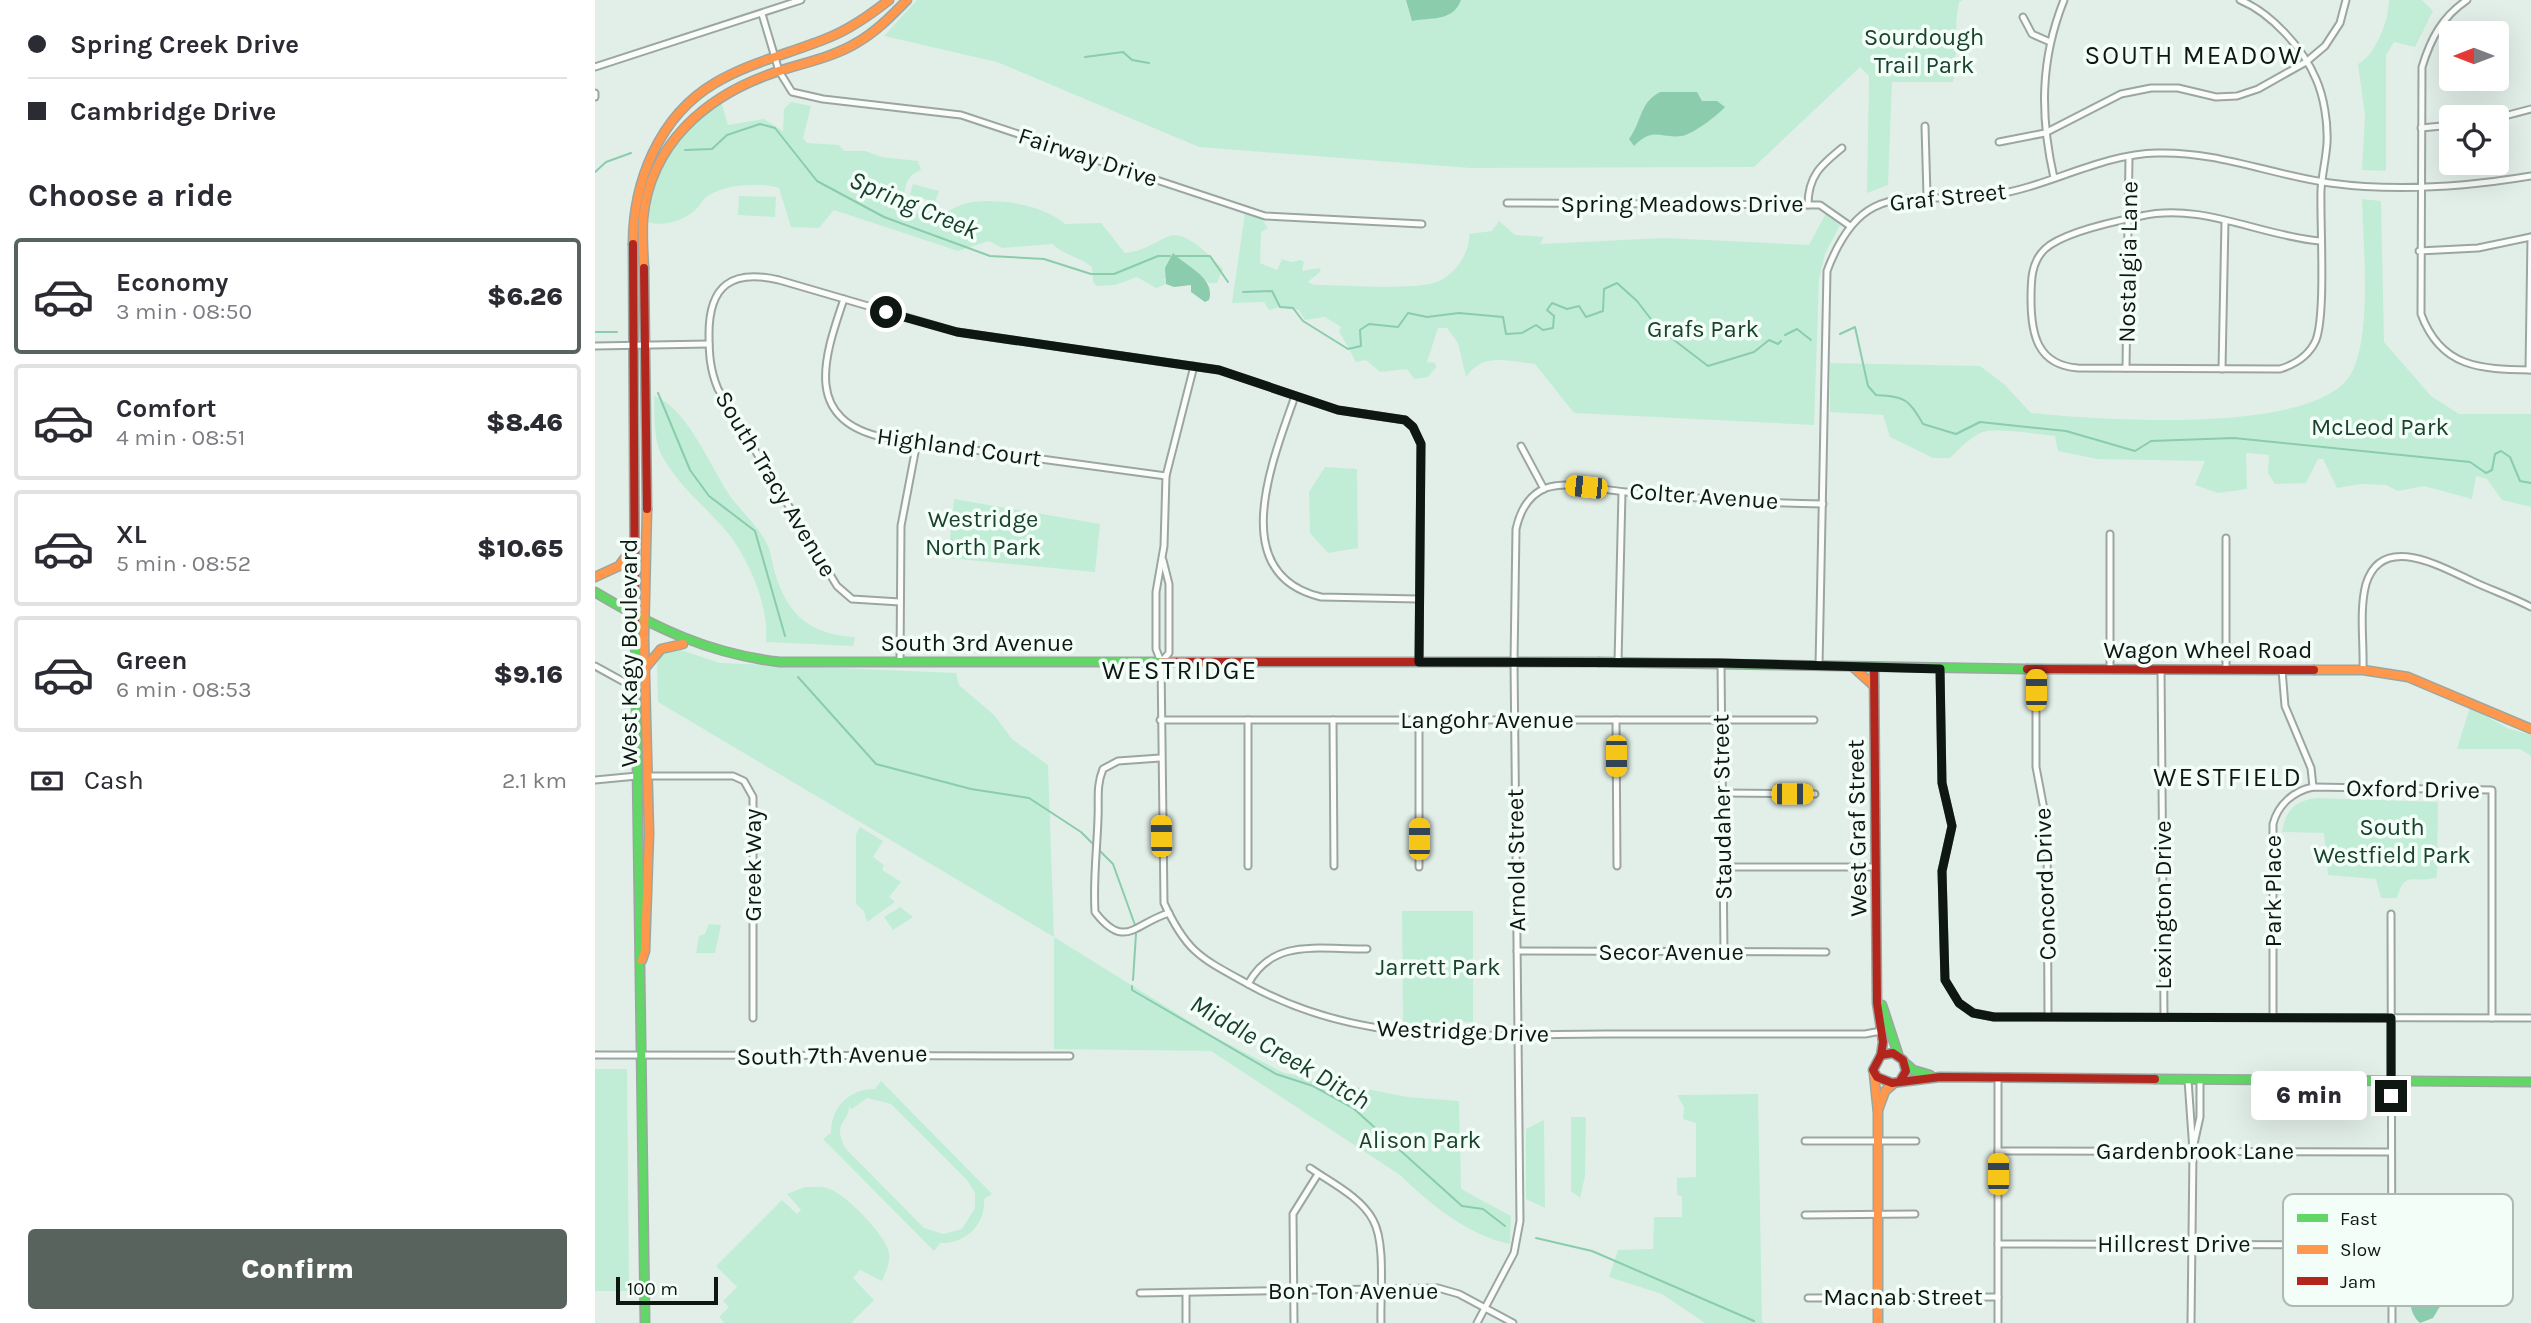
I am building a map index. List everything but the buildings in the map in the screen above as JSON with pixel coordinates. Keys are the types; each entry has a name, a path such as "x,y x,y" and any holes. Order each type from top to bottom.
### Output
{"main road":[{"name":"West Kagy Boulevard","path":"642,960 639,939 635,688 633,222 636,196 650,153 681,110 705,89 738,71 806,49 855,26 889,0"},
{"name":"West Kagy Boulevard","path":"645,1323 642,960 649,879 649,776 645,669 647,559 643,219 657,167 671,142 701,107 739,85 807,64 859,41 907,0"},
{"path":"595,577 619,566 636,541"},
{"name":"South 3rd Avenue","path":"595,592 687,644 759,660 1618,662 1874,667"},
{"path":"645,669 661,649 687,644"},
{"path":"1853,667 1874,686"},
{"name":"Wagon Wheel Road","path":"1874,667 2363,670 2422,680 2531,729"},
{"name":"West Graf Street","path":"1874,667 1881,1055"},
{"name":"West Graf Street","path":"1878,989 1898,1054"},
{"path":"1878,1323 1878,1113 1875,1062 1881,1055 1898,1054 1919,1073 1940,1077"},
{"path":"1878,1113 1885,1091 1905,1075 1905,1063"},
{"path":"1874,1074 1879,1081 1896,1083 1940,1077 2531,1082"}],"street":[{"path":"595,67 801,0"},
{"path":"2054,178 2045,133 2043,91 2050,42 2064,0"},
{"path":"1999,142 2045,133 2121,94 2151,88 2178,88 2216,97 2237,96 2257,89 2306,62 2325,46 2340,23 2346,0"},
{"path":"2419,251 2479,248 2531,237 2530,370 2476,367 2459,361 2428,335 2421,314 2419,251 2422,67 2431,40 2442,21 2467,0"},
{"path":"2243,1 2271,20 2293,42 2316,79 2324,109 2327,142 2322,181 2319,327 2311,349 2295,363 2280,369 2073,368 2048,358 2036,344 2032,333 2031,296 2036,262 2050,245 2128,219 2176,212 2320,241"},
{"path":"762,14 779,71"},
{"path":"2023,17 2032,34 2050,42"},
{"name":"Fairway Drive","path":"779,71 792,92 961,115 1265,216 1422,224"},
{"path":"2509,115 2531,109"},
{"path":"1925,126 1927,196"},
{"path":"2421,128 2439,126"},
{"path":"1808,205 1808,189 1813,174 1842,148"},
{"name":"Graf Street","path":"1819,666 1827,271 1835,248 1850,226 1885,202 1927,196 1987,196 2129,157 2155,153 2191,153 2322,181 2420,187 2493,183 2531,176"},
{"name":"Nostalgia Lane","path":"2126,368 2129,157"},
{"name":"Spring Meadows Drive","path":"1507,203 1808,205 1828,208 1850,226"},
{"path":"2222,369 2225,221"},
{"name":"South Tracy Avenue","path":"900,602 852,599 837,586 718,388 709,363 709,318 715,297 727,284 743,276 759,275 957,332 1219,370 1357,415 1396,417 1413,427 1421,444 1419,662"},
{"name":"Highland Court","path":"844,299 825,363 825,384 831,402 847,425 859,432 1166,476"},
{"path":"595,346 709,344"},
{"name":"Westridge Drive","path":"1193,366 1166,476 1162,556 1156,592 1156,649 1161,662 1162,888 1175,929 1191,949 1248,984 1290,1005 1367,1028 1518,1034 1865,1034 1881,1031"},
{"path":"1295,396 1265,495 1265,543 1274,565 1291,584 1306,593 1351,600 1418,599"},
{"path":"900,662 901,526 917,442"},
{"path":"1521,446 1544,489"},
{"name":"Colter Avenue","path":"1544,489 1566,485 1622,492 1823,504"},
{"name":"Arnold Street","path":"1477,1323 1514,1253 1520,1230 1514,720 1516,529 1526,503 1544,489"},
{"path":"1618,662 1622,492"},
{"path":"2110,534 2110,669"},
{"path":"2226,538 2226,670"},
{"path":"2363,670 2366,584 2378,564 2389,558 2402,555 2428,561 2531,607"},
{"name":"Westridge Drive","path":"1161,662 1169,653 1169,584 1162,556"},
{"name":"Staudaher Street","path":"1721,663 1724,952"},
{"path":"595,666 635,688"},
{"path":"1940,669 1942,783 1952,826 1942,871 1945,980 1959,1003 1982,1015 2531,1018"},
{"name":"Concord Drive","path":"2036,669 2036,767 2047,825 2048,1015"},
{"name":"Lexington Drive","path":"2161,669 2164,1015"},
{"name":"Oxford Drive","path":"2283,670 2285,706 2311,768 2313,787 2491,790 2492,1018"},
{"name":"Langohr Avenue","path":"1160,720 1814,720"},
{"path":"1248,720 1248,866"},
{"path":"1333,720 1333,866"},
{"path":"1419,720 1419,867"},
{"path":"1616,720 1617,866"},
{"path":"1160,758 1118,761 1103,769 1098,783 1093,880 1095,912 1120,933 1130,934 1169,914"},
{"name":"Greek Way","path":"595,780 636,776 733,776 744,781 752,792 753,1018"},
{"name":"Park Place","path":"2273,1017 2273,824 2278,810 2290,797 2313,787"},
{"path":"1723,793 1815,794"},
{"path":"1723,867 1876,867"},
{"path":"2391,914 2391,1194"},
{"path":"1248,984 1265,960 1282,952 1367,949"},
{"name":"Secor Avenue","path":"1517,951 1826,953"},
{"name":"South 7th Avenue","path":"595,1055 1070,1056"},
{"path":"1998,1078 1998,1323"},
{"path":"2188,1080 2193,1151 2191,1323"},
{"path":"2193,1151 2200,1117 2200,1080"},
{"path":"1805,1141 1916,1141"},
{"name":"Gardenbrook Lane","path":"1998,1151 2391,1152"},
{"path":"1310,1168 1361,1205 1374,1220 1379,1239 1381,1323"},
{"path":"1294,1323 1293,1214 1318,1174"},
{"path":"1805,1215 1915,1214"},
{"name":"Hillcrest Drive","path":"1998,1244 2283,1244"},
{"name":"Bon Ton Avenue","path":"1140,1293 1448,1289 1513,1323"},
{"path":"1185,1293 1186,1323"},
{"name":"Macnab Street","path":"1808,1298 1998,1297"}],"green space":[{"name":"Sourdough Trail Park","path":"917,0 1963,0 1959,2 1957,12 1953,82 1892,82 1888,185 1867,193 1869,76 1860,67 1754,167 1470,168 1199,147 997,62 884,36"},
{"path":"2389,0 2422,0 2433,11 2415,47 2394,42 2386,55 2386,171 2362,170 2365,116 2358,64 2376,45 2387,17"},
{"path":"720,98 728,125 764,119 783,131 784,109 791,102 811,106 803,138 807,143 839,145 844,151 865,151 882,157 918,161 921,170 907,182 904,200 922,216 938,216 972,202 1015,203 1044,211 1065,224 1101,223 1125,253 1142,249 1174,235 1182,237 1197,245 1223,269 1217,283 1209,283 1186,266 1164,279 1166,284 1156,288 1137,277 1115,285 1097,286 1093,282 1092,267 1053,244 1002,248 989,241 958,251 834,210 819,228 791,227 779,188 762,185 725,188 709,195 689,215 678,220 660,224 648,222 656,184 670,152 691,124"},
{"path":"913,184 939,191 935,202 910,195"},
{"path":"739,196 776,197 775,217 738,215"},
{"name":"McLeod Park","path":"2362,199 2381,201 2384,342 2431,396 2459,414 2531,414 2531,507 2502,500 2487,479 2476,476 2472,499 2424,486 2398,491 2386,485 2362,484 2337,488 2323,459 2318,459 2306,483 2275,484 2268,473 2269,455 2246,453 2247,489 2218,493 2195,485 2205,461 2097,459 2058,451 2055,436 2020,432 1987,431 1976,435 1950,458 1933,458 1890,437 1883,415 1830,412 1830,363 1980,366 2004,384 2031,413 2062,416 2150,420 2248,416 2291,408 2326,395 2349,377 2361,340 2365,291"},
{"name":"Grafs Park","path":"1245,213 1261,218 1268,228 1261,232 1260,263 1277,270 1282,259 1291,262 1301,260 1304,262 1302,271 1319,268 1321,271 1308,282 1314,285 1392,287 1422,285 1441,280 1454,270 1464,256 1469,234 1492,231 1499,221 1515,235 1544,237 1540,244 1664,238 1809,245 1826,213 1840,225 1825,254 1819,279 1814,425 1574,413 1535,364 1488,361 1473,369 1466,377 1458,343 1447,328 1438,328 1427,362 1435,363 1436,367 1428,377 1414,379 1407,369 1380,372 1366,360 1356,362 1339,331 1341,327 1325,317 1305,320 1299,310 1280,307 1269,310 1264,302 1232,303"},
{"path":"654,396 666,403 688,425 730,496 762,536 769,549 780,588 794,611 813,627 855,637 853,646 766,642 761,599 743,556 727,532 675,476 661,454 656,433"},
{"path":"1325,467 1357,469 1358,548 1328,553 1310,533 1309,492"},
{"name":"Westridge North Park","path":"954,499 1100,524 1095,572 948,558"},
{"path":"678,649 720,663 956,673 959,685 994,715 1012,739 1048,765 1054,937 658,702 657,665 661,653"},
{"path":"2470,707 2507,728 2531,735 2531,756 2520,749 2457,749"},
{"name":"South Westfield Park","path":"2318,798 2438,802 2437,877 2407,880 2397,898 2381,898 2376,879 2328,875 2324,833 2282,832 2286,818 2293,808 2303,801"},
{"path":"860,827 883,841 873,857 884,865 882,870 901,882 889,897 895,902 867,922 864,911 856,904 856,834"},
{"path":"900,907 913,917 893,930 884,917"},
{"name":"Jarrett Park","path":"1402,911 1473,911 1473,1022 1403,1023"},
{"path":"709,924 721,925 715,953 696,953 699,936 705,934"},
{"name":"Alison Park","path":"1054,937 1215,1037 1284,1073 1408,1097 1459,1101 1461,1189 1511,1216 1510,1244 1479,1234 1450,1217 1400,1175 1211,1051 1054,1049"},
{"path":"595,1069 627,1069 629,1291 595,1291"},
{"path":"881,1081 992,1194 984,1199 978,1225 972,1231 958,1240 940,1243 934,1251 823,1139 831,1133 834,1115 843,1101 857,1092 875,1089","holes":["867,1098 891,1104 967,1180 975,1193 975,1208 962,1229 943,1234 924,1228 846,1149 840,1128 849,1107 852,1109"]},
{"path":"1758,1094 1762,1322 1765,1323 1705,1323 1662,1294 1609,1277 1618,1250 1653,1249 1654,1217 1682,1217 1682,1196 1677,1195 1677,1178 1696,1177 1696,1123 1683,1119 1684,1107 1677,1095"},
{"path":"1571,1117 1586,1117 1585,1176 1580,1198 1571,1191"},
{"path":"1544,1120 1545,1208 1526,1199 1526,1129"},
{"path":"805,1187 835,1191 862,1214 884,1242 889,1257 882,1281 860,1270 853,1278 874,1300 851,1323 725,1323 719,1317 729,1307 723,1301 737,1287 716,1266 782,1200 797,1214 801,1210 787,1194"}],"shaded area":[{"path":"1406,0 1461,0 1453,12 1447,15 1412,21"},
{"path":"1660,92 1697,92 1702,101 1717,101 1725,107 1687,135 1647,136 1634,146 1629,139 1644,107"},
{"path":"1173,253 1204,279 1210,292 1209,300 1205,302 1191,292 1191,285 1174,287 1166,284 1165,268"},
{"path":"2411,1306 2440,1306 2433,1318 2420,1323"}],"waterway":[{"path":"1085,57 1123,52 1132,60 1149,63"},
{"name":"Spring Creek","path":"685,150 712,149 727,135 760,124 775,128 817,181 884,217 990,256 1044,259 1091,274 1114,274 1158,256 1170,256"},
{"name":"Spring Creek","path":"595,172 606,162 631,153"},
{"name":"Spring Creek","path":"1176,256 1210,256 1228,282"},
{"name":"Spring Creek","path":"1243,292 1272,291 1280,307 1293,308 1303,321 1348,349 1361,346 1360,330 1369,324 1398,327 1408,313 1427,317 1459,313 1503,317 1506,334 1522,333 1536,325 1543,330 1553,328 1554,316 1547,310 1552,303 1567,309 1579,306 1586,317 1603,311 1604,289 1617,283 1637,301 1657,327 1708,366 1754,352 1769,340 1778,344 1781,341"},
{"name":"Spring Creek","path":"1840,334 1855,327 1868,386 1876,395 1905,400 1923,424 1956,434 1980,422 2066,431 2135,451 2151,441 2234,438 2470,462 2486,473 2492,470 2495,454 2501,451 2510,457 2520,481 2531,483"},
{"name":"Spring Creek","path":"1785,335 1797,329 1811,340"},
{"path":"595,332 617,332"},
{"path":"658,393 690,470 709,496 755,531 785,636"},
{"name":"Middle Creek Ditch","path":"798,677 876,764 971,789 1029,798 1081,832 1093,844"},
{"name":"Middle Creek Ditch","path":"1099,850 1113,864 1135,925"},
{"name":"Middle Creek Ditch","path":"1133,980 1136,934"},
{"name":"Middle Creek Ditch","path":"1132,986 1132,990 1276,1074 1313,1086 1353,1108 1462,1206 1483,1209 1505,1226"},
{"name":"Middle Creek Ditch","path":"1536,1238 1592,1251 1754,1321"}],"traffic: fast":[{"path":"595,592 684,638 730,653 780,662 1163,662"},
{"path":"635,623 645,1323"},
{"path":"1599,662 2027,669"},
{"path":"1882,1005 1898,1054"},
{"path":"1905,1063 1913,1070 1930,1075"},
{"path":"2155,1079 2531,1082"}],"traffic: slow":[{"path":"633,244 638,197 653,153 664,132 695,97 742,69 838,33 861,21 889,0"},
{"path":"644,268 643,219 648,192 657,168 685,126 725,95 748,83 848,48 878,28 907,0"},
{"path":"642,960 645,951 649,833 644,639 647,509"},
{"path":"595,577 619,566 635,544"},
{"path":"646,667 661,649 683,644"},
{"path":"1853,667 1874,686"},
{"path":"2314,670 2363,670 2408,677 2531,729"},
{"path":"1874,1074 1878,1113 1878,1323"},
{"path":"1878,1110 1885,1091 1892,1085"}],"traffic: jam":[{"path":"633,244 635,623"},
{"path":"644,268 647,509"},
{"path":"1163,662 1599,662"},
{"path":"1874,667 1877,1003 1883,1042 1881,1055"},
{"path":"2027,669 2314,670"},
{"path":"1900,1081 1906,1071 1903,1060 1893,1053 1881,1055 1873,1070 1877,1077 1892,1083 1940,1077 2155,1079"}],"district":[{"name":"SOUTH MEADOW","path":"2194,55"},
{"name":"WESTRIDGE","path":"1180,670"},
{"name":"WESTFIELD","path":"2228,777"}],"route":[{"path":"886,312 982,337 1219,370 1338,410 1357,415 1405,420 1413,427 1421,444 1419,662 1721,663 1940,669 1942,783 1952,826 1942,871 1944,967 1948,990 1959,1003 1973,1013 1994,1017 2164,1015 2391,1018 2391,1096"}]}
